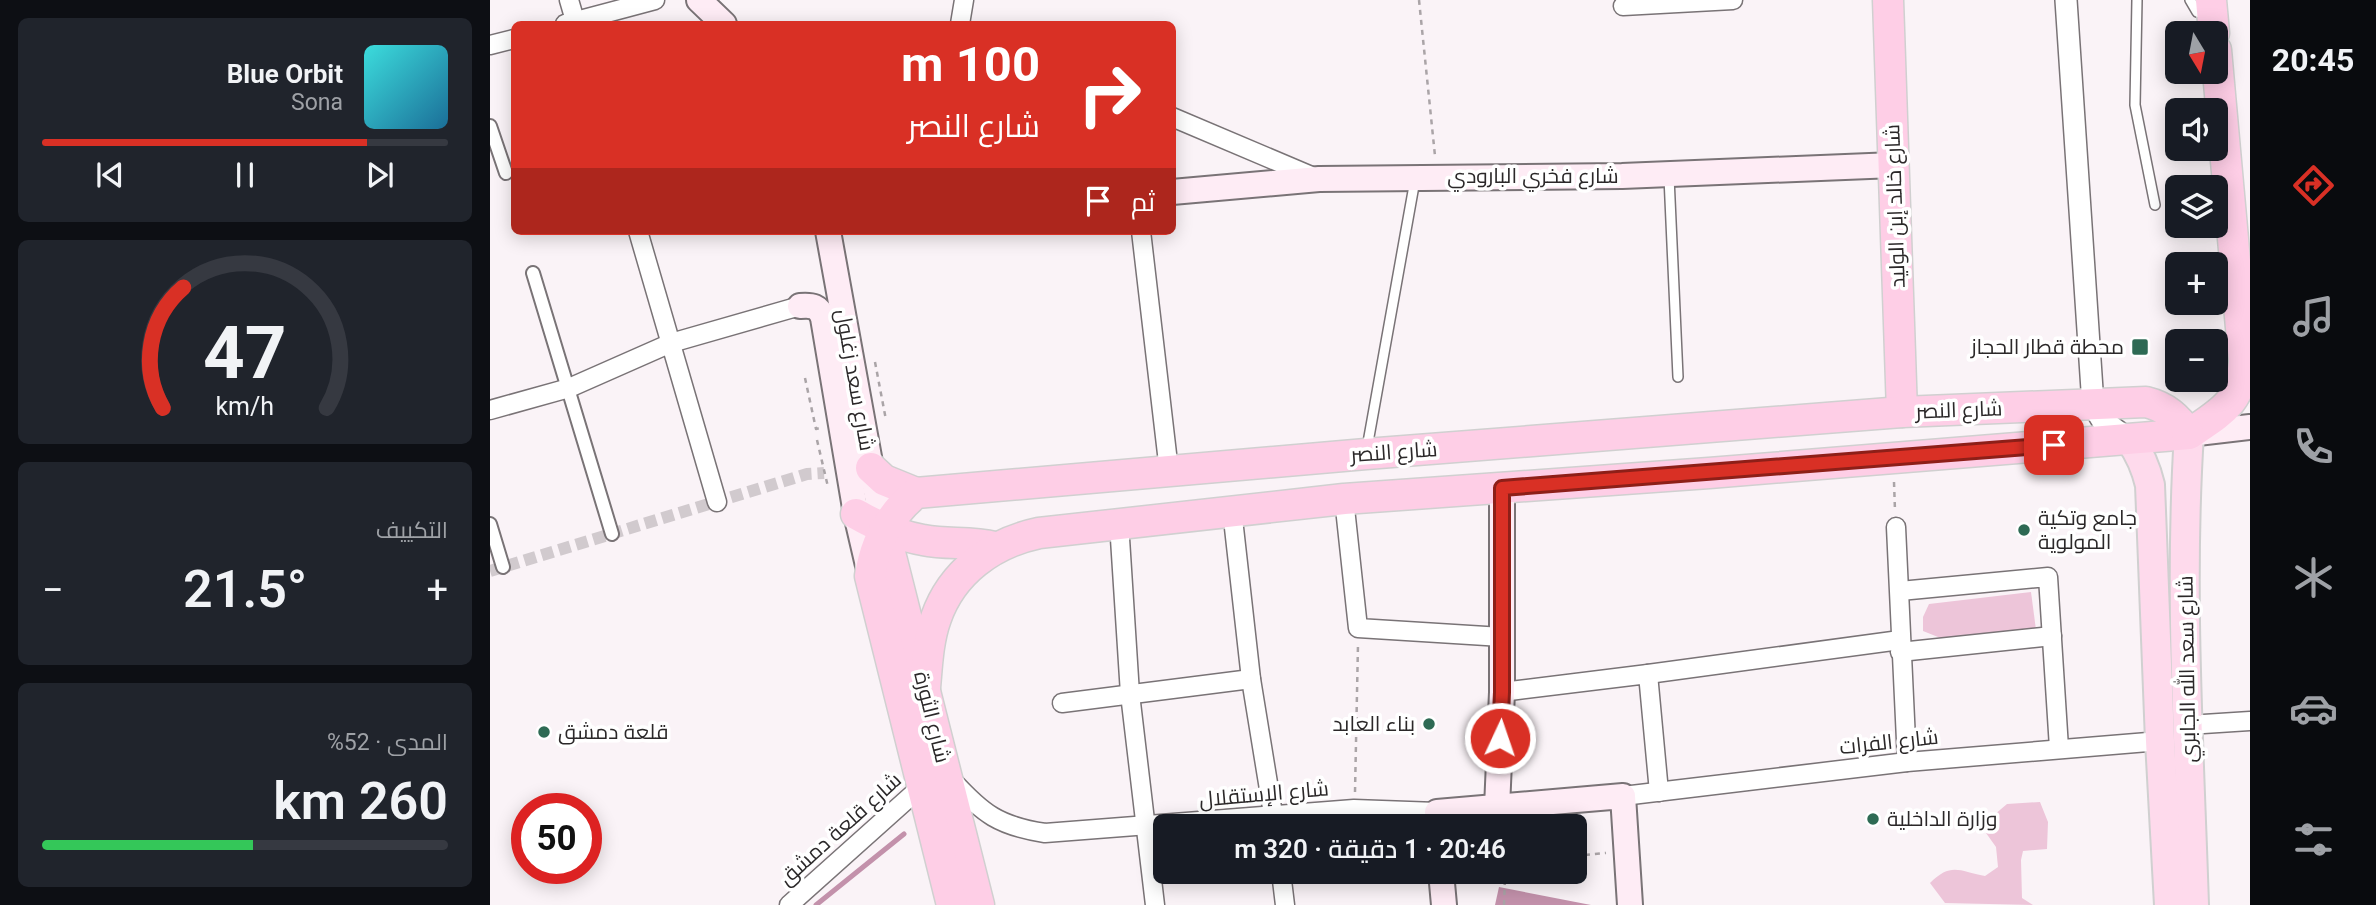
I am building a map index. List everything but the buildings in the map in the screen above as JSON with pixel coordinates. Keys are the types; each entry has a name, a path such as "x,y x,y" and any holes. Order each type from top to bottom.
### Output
{"highway":[{"name":"شارع خالد إبن الوليد","path":"1888,0 1902,412"},
{"path":"2189,434 2226,409 2236,396 2243,377 2244,361 2219,84"},
{"name":"شارع النصر","path":"916,493 1902,412 2146,402 2156,404 2178,419 2189,434"},
{"path":"2030,407 2037,422 2037,430 2030,447"},
{"name":"شارع النصر","path":"925,688 929,648 936,618 950,591 969,568 995,547 1015,538 1039,533 1344,499 2189,434"},
{"path":"871,468 892,484 916,493"},
{"path":"1177,470 1176,495 1186,511 1194,515"},
{"path":"870,576 884,529 894,514 916,493"},
{"path":"916,493 909,505 909,519 914,531 924,541"},
{"path":"856,514 884,529 924,541 964,541 995,547"},
{"name":"شارع الثورة","path":"884,529 925,688 934,780 952,905"},
{"name":"شارع الثورة","path":"870,576 934,780 979,905"}],"main road":[{"path":"699,0 721,21"},
{"name":"شارع فخري البارودي","path":"1176,192 1319,179 1622,176 1894,165"},
{"name":"شارع سعد زغلول","path":"829,235 884,529"},
{"path":"800,306 817,307 823,318 856,514 870,576"},
{"path":"2189,434 2250,427"},
{"name":"شارع سعد الله الجابري","path":"2189,434 2184,502 2194,905"},
{"name":"شارع سعد الله الجابري","path":"2130,440 2139,453 2150,485 2169,905"},
{"path":"1497,808 1503,637 1502,488"},
{"path":"1465,814 1497,808 1623,796 1630,905"},
{"path":"1442,884 1444,905"}],"street":[{"path":"569,0 572,21"},
{"path":"582,21 654,0"},
{"path":"960,21 964,0"},
{"path":"1623,6 1733,0"},
{"path":"2066,0 2093,405 2102,420 2130,440"},
{"path":"490,45 511,39"},
{"path":"1176,119 1319,179"},
{"path":"490,126 506,173"},
{"path":"639,235 717,502"},
{"path":"1142,235 1177,470"},
{"path":"533,273 612,534"},
{"path":"490,410 569,388 671,344 800,306"},
{"path":"1344,499 1358,628 1503,637"},
{"path":"1232,510 1251,679 1274,814"},
{"path":"1119,523 1130,694 1155,905"},
{"path":"490,524 503,567"},
{"path":"1896,527 1907,762"},
{"path":"1900,591 2049,577 2059,748"},
{"path":"1502,692 1900,646 2052,636"},
{"path":"1648,674 1659,792"},
{"path":"1062,703 1251,679"},
{"path":"2188,725 2250,721"},
{"name":"شارع الفرات","path":"1623,796 1907,762 2160,741"},
{"name":"شارع الإستقلال","path":"934,780 968,797 990,816 1016,828 1045,833 1153,827"},
{"name":"شارع قلعة دمشق","path":"789,905 934,780"},
{"name":"شارع الإستقلال","path":"1321,814 1354,809 1396,814"},
{"path":"1282,884 1285,905"}],"lane":[{"path":"2137,0 2135,105 2155,205"},
{"path":"1669,172 1678,377"},
{"path":"1366,454 1426,177"}],"path":[{"path":"1419,0 1426,177"},
{"path":"875,362 886,420"},
{"path":"805,377 816,429 822,428"},
{"path":"817,440 828,487"},
{"path":"1894,458 1896,527"},
{"path":"1354,809 1358,628"},
{"path":"1587,855 1626,851"},
{"path":"1504,905 1505,884"}],"shaded area":[{"path":"2031,592 2036,630 1948,641 1923,631 1923,617 1929,604"},
{"path":"2040,802 2048,822 2047,849 2023,851 2021,860 2022,898 2033,905 1945,903 1930,883 1937,876 1950,870 1962,870 1985,876 1998,867 1996,847 1981,826 2007,804"},
{"path":"1499,887 1591,905 1495,905"}],"waterway":[{"path":"816,905 904,834"}],"tunnel":[{"path":"490,571 807,474 824,473"}],"place":[{"name":"محطة قطار الحجاز","path":"2140,347"},
{"name":"جامع وتكية المولوية","path":"2024,530"},
{"name":"بناء العابد","path":"1429,724"},
{"name":"قلعة دمشق","path":"544,732"},
{"name":"وزارة الداخلية","path":"1873,819"}],"route":[{"path":"1500,738 1502,488 2054,445"}]}
